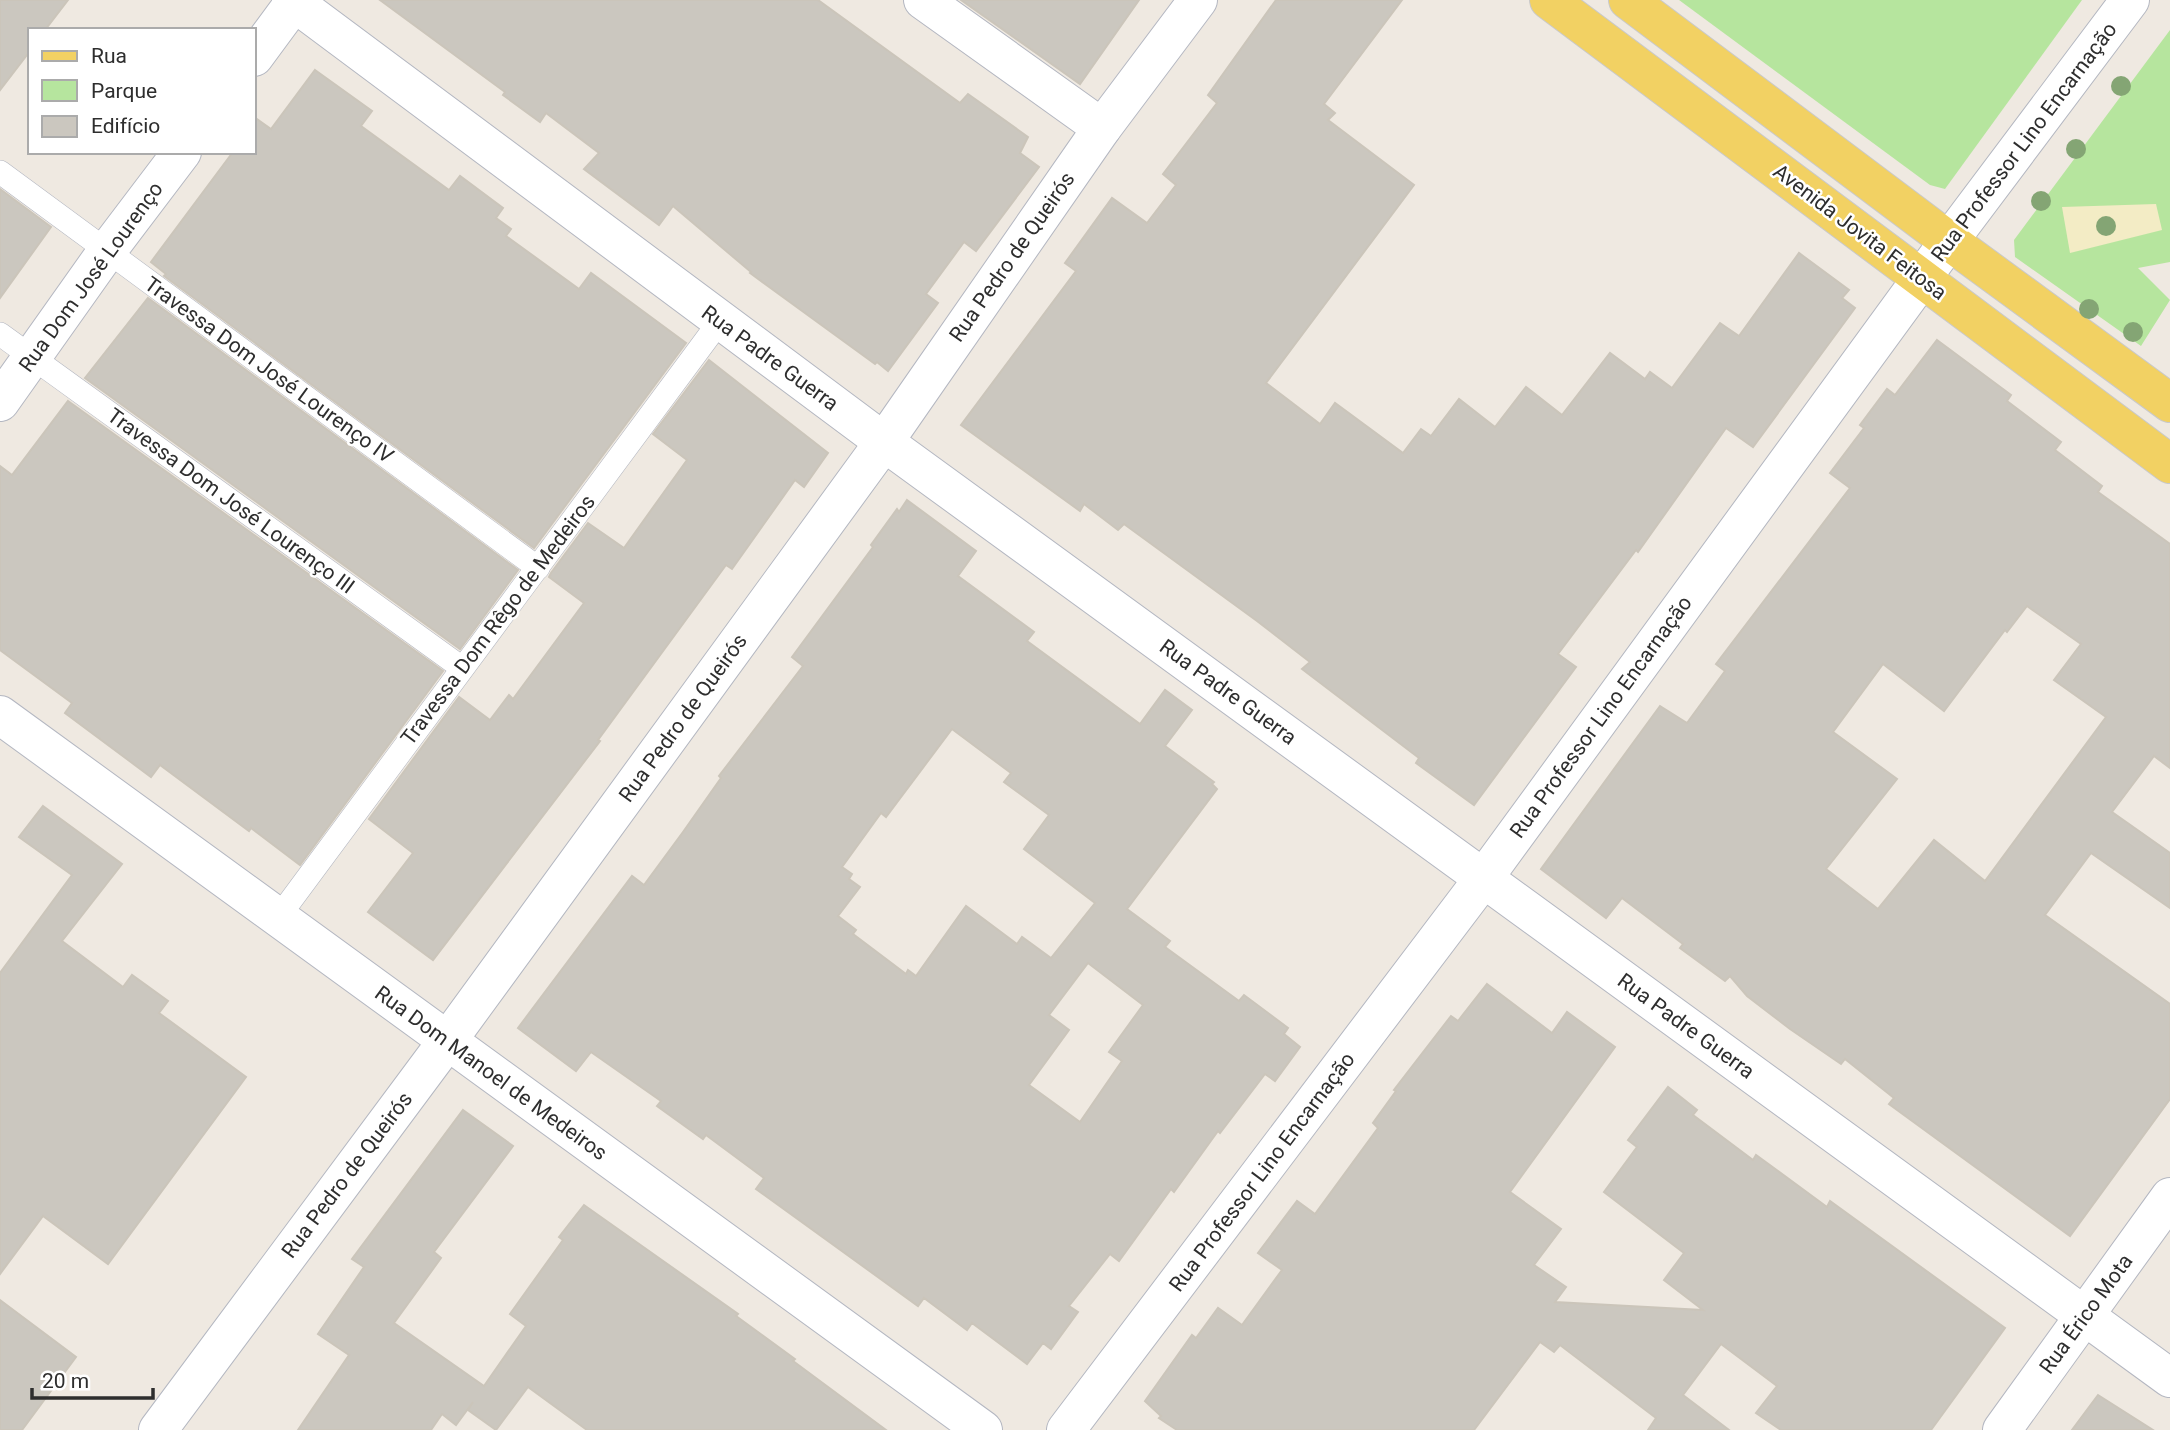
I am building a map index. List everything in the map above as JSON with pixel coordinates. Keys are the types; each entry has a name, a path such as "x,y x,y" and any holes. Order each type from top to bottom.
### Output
{"main road":[{"name":"Avenida Jovita Feitosa","path":"1549,0 2170,464"},
{"path":"1628,0 2170,403"}],"street":[{"path":"923,0 1102,128"},
{"name":"Rua Pedro de Queirós","path":"158,1430 448,1040 884,442 1102,128 1198,0"},
{"name":"Rua Professor Lino Encarnação","path":"1066,1430 1483,879 1949,241 2130,0"},
{"path":"256,54 294,1"},
{"name":"Rua Padre Guerra","path":"294,1 884,442 2170,1378"},
{"name":"Rua Dom José Lourenço","path":"0,402 107,251 180,154"},
{"name":"Rua Dom Manoel de Medeiros","path":"0,715 983,1430"},
{"name":"Rua Érico Mota","path":"2002,1430 2170,1197"}],"lane":[{"name":"Travessa Dom José Lourenço IV","path":"0,172 538,568"},
{"name":"Travessa Dom Rêgo de Medeiros","path":"277,919 720,321"},
{"name":"Travessa Dom José Lourenço III","path":"0,334 462,668"}],"green space":[{"path":"1679,0 2082,0 1945,189 1930,185"},
{"path":"2170,30 2170,262 2138,268 2170,300 2141,346 2015,257 2014,240"}],"sand":[{"path":"2156,204 2162,230 2070,253 2062,207"}],"building":[{"path":"0,0 68,0 47,28 28,28 28,54 0,90"},
{"path":"380,0 818,0 960,103 968,94 1028,137 1020,153 1039,167 976,251 964,242 926,294 938,303 888,371 750,273 673,206 659,225 584,169 599,153 546,113 540,122 503,95 505,92"},
{"path":"961,0 1139,0 1080,84"},
{"path":"1276,0 1402,0 1324,104 1335,113 1328,120 1414,185 1266,383 1320,424 1335,403 1403,453 1421,429 1431,436 1459,399 1495,427 1526,387 1562,415 1610,353 1645,379 1650,372 1672,388 1720,323 1739,336 1799,253 1849,290 1842,298 1855,308 1753,447 1726,428 1638,552 1636,550 1558,654 1576,667 1474,805 1416,763 1419,758 1302,669 1310,662 1257,621 1124,524 1118,530 1084,504 1080,511 961,425 1076,271 1065,263 1112,198 1147,223 1176,185 1163,174 1217,103 1208,95"},
{"path":"315,70 372,111 361,126 449,190 460,176 503,208 496,218 511,229 506,236 579,289 591,273 686,343 534,548 164,276 166,274 151,262 232,154 256,154 256,118 271,129"},
{"path":"0,189 51,227 0,298"},
{"path":"148,298 518,570 460,649 85,378"},
{"path":"1937,340 2011,395 2007,401 2061,442 2055,450 2102,486 2098,492 2170,544 2170,768 2154,756 2112,812 2170,853 2170,908 2091,853 2045,915 2170,1004 2170,1099 2070,1236 1889,1104 1894,1098 1845,1059 1841,1064 1790,1029 1747,996 1730,976 1725,981 1680,948 1683,944 1622,898 1606,918 1541,869 1660,706 1687,723 1725,671 1716,664 1850,488 1830,473 1864,428 1860,425 1887,389 1895,395","holes":["2027,606 2081,644 2054,680 2106,717 1985,881 1934,840 1878,909 1826,869 1897,779 1833,732 1883,664 1944,711 2005,630 2007,632"]},
{"path":"709,360 828,453 804,487 795,480 732,569 726,565 598,740 600,741 433,960 368,912 413,853 369,819 459,697 490,720 509,695 513,699 584,603 549,577 551,573 588,523 624,548 687,460 653,434"},
{"path":"68,401 443,671 300,865 160,765 151,777 65,713 72,703 0,650 0,466 12,475"},
{"path":"907,500 976,551 958,576 1034,632 1027,641 1140,724 1165,690 1192,710 1165,746 1214,782 1212,784 1217,789 1127,909 1170,941 1165,947 1239,1001 1244,995 1288,1028 1284,1034 1300,1047 1275,1081 1265,1074 1220,1133 1218,1131 1174,1192 1171,1189 1119,1261 1110,1254 1069,1306 1078,1312 1051,1349 1043,1343 1027,1364 972,1323 967,1330 924,1298 918,1306 756,1189 764,1178 706,1135 703,1139 657,1106 661,1101 591,1052 576,1071 518,1028 632,876 644,885 721,778 719,776 803,666 792,657 873,547 871,545 897,509 899,512","holes":["952,729 1011,773 1004,782 1049,815 1024,849 1095,903 1051,958 1022,937 1017,944 966,906 916,976 908,970 906,974 853,934 856,930 838,916 860,887 849,879 852,874 842,867 881,813 886,817","1088,963 1143,1005 1109,1052 1122,1061 1080,1122 1029,1085 1069,1030 1049,1015"]},
{"path":"43,806 122,864 62,941 123,987 132,975 168,1001 159,1013 246,1077 108,1264 43,1216 0,1274 0,973 72,875 19,837"},
{"path":"1487,984 1552,1033 1567,1012 1615,1047 1510,1192 1561,1229 1534,1265 1566,1287 1555,1302 1703,1310 1664,1280 1684,1253 1604,1192 1637,1147 1628,1140 1668,1087 1697,1110 1693,1115 1753,1160 1756,1155 1827,1207 1830,1201 2005,1328 1931,1430 1781,1430 1756,1413 1777,1386 1721,1344 1683,1395 1729,1430 1648,1430 1656,1418 1560,1345 1554,1352 1540,1342 1474,1430 1177,1430 1159,1418 1161,1416 1145,1401 1192,1335 1196,1338 1218,1308 1242,1325 1282,1270 1258,1253 1297,1201 1315,1214 1378,1128 1373,1123 1396,1091 1394,1090 1451,1016 1458,1021"},
{"path":"463,1110 513,1146 434,1252 441,1258 394,1323 484,1386 526,1326 510,1314 563,1240 559,1237 584,1205 738,1314 736,1316 795,1359 793,1361 886,1430 587,1430 528,1387 496,1430 468,1410 473,1402 456,1425 442,1414 431,1430 298,1430 349,1355 318,1334 364,1267 352,1259"},
{"path":"0,1300 76,1357 22,1430 0,1430"},
{"path":"2098,1395 2153,1430 2072,1430"}]}
